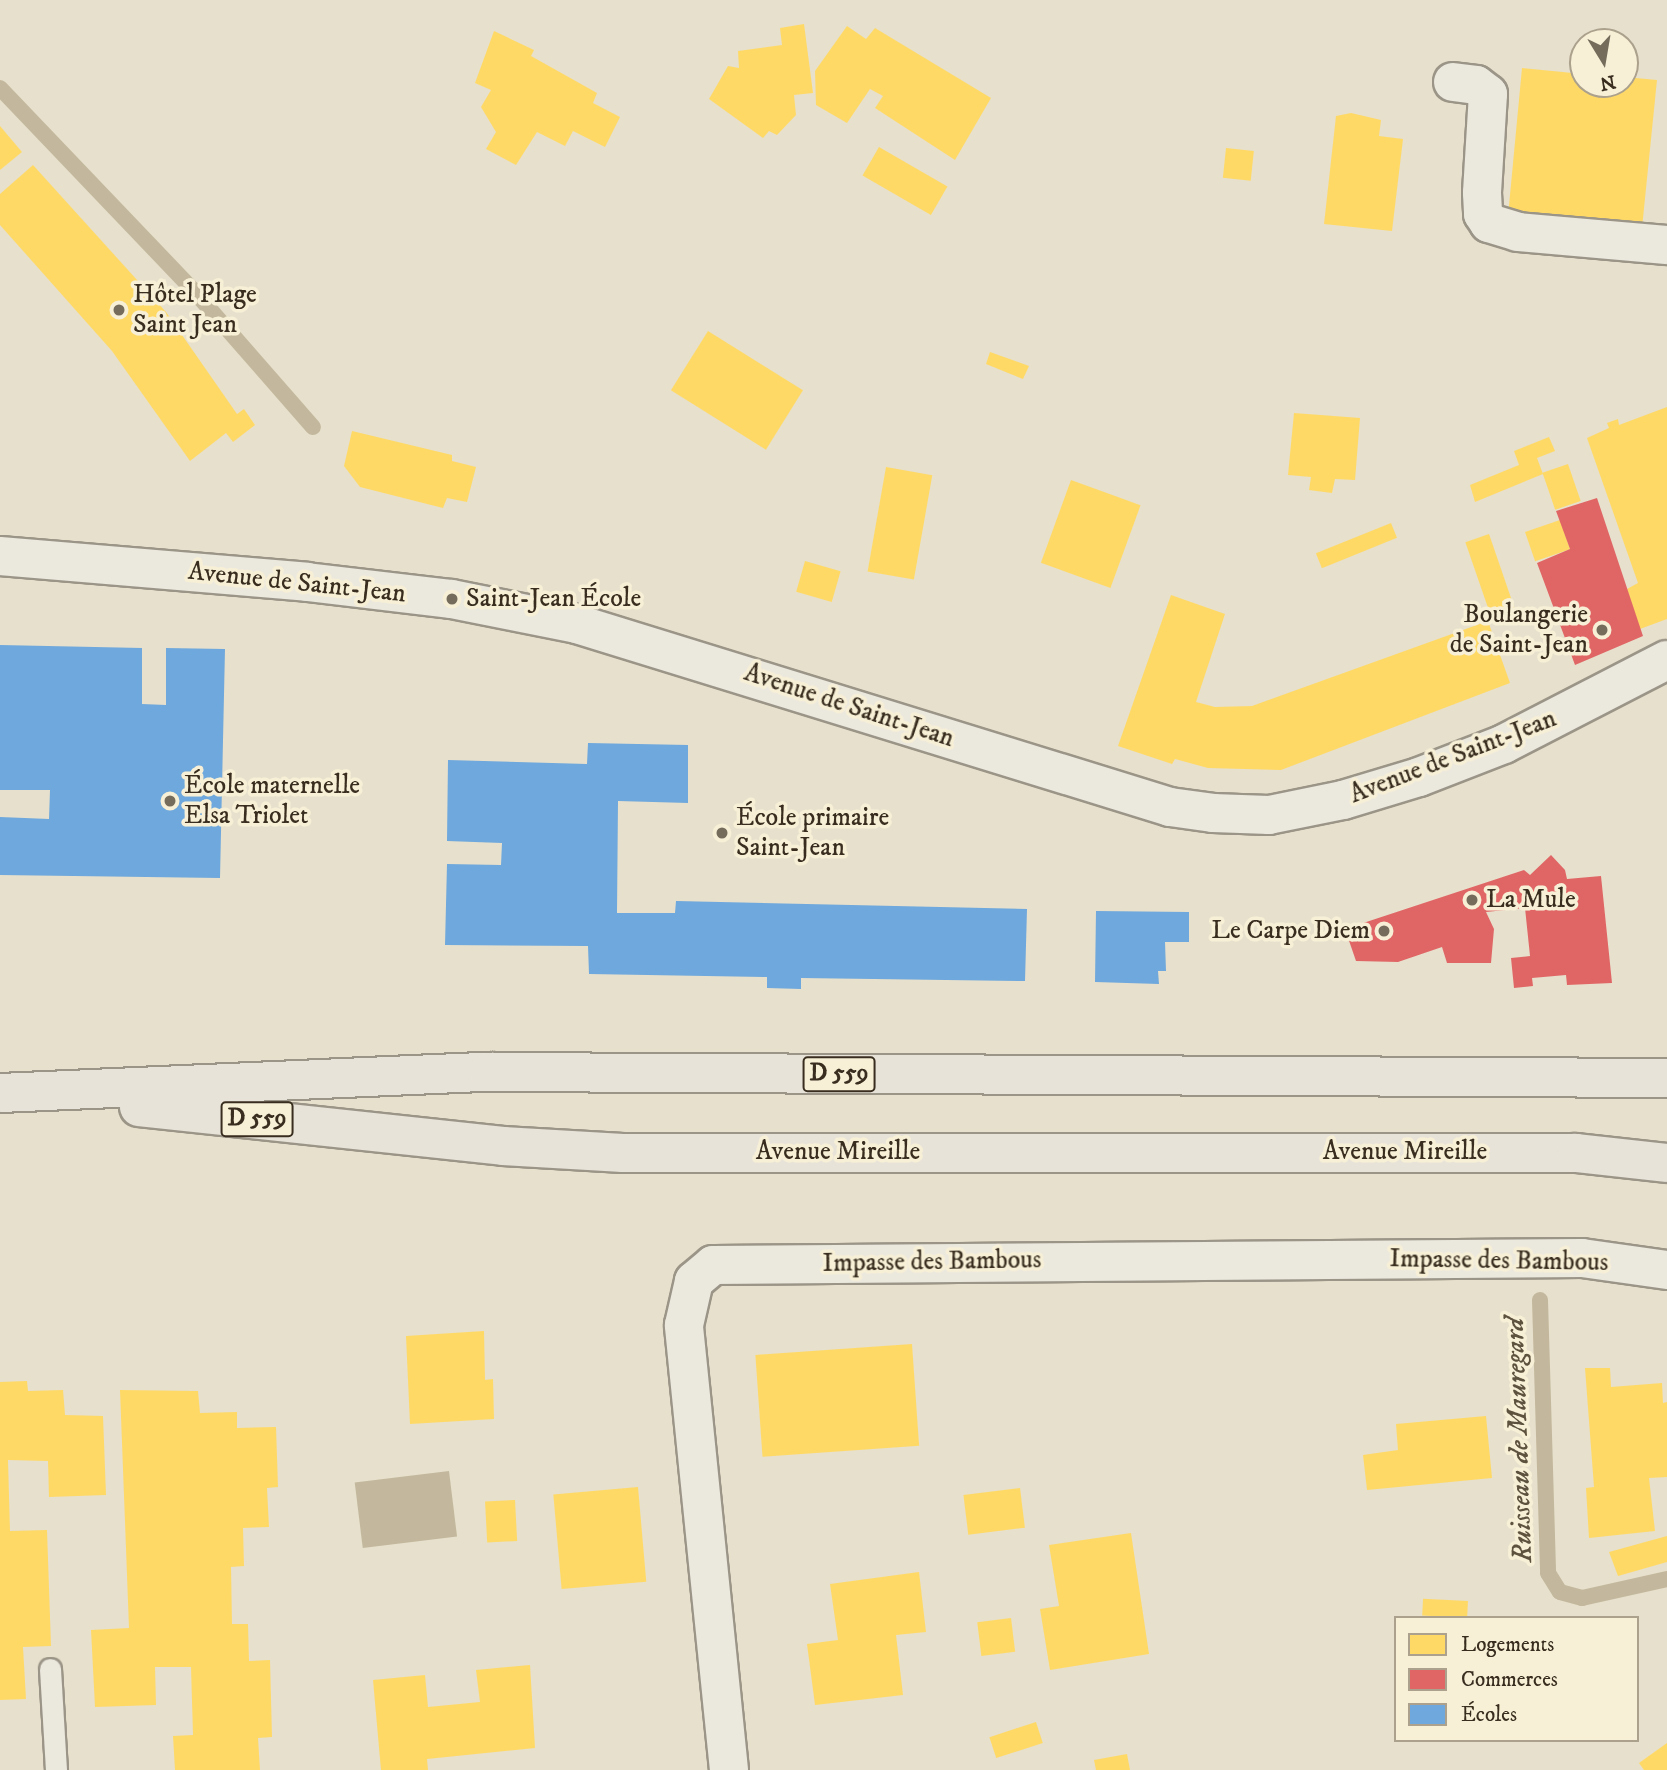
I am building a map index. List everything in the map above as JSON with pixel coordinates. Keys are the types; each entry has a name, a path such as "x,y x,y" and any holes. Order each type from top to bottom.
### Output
{"main road":[{"name":"Avenue Mireille","path":"6,1093 489,1072 1667,1078"},
{"name":"Avenue Mireille","path":"6,1093 503,1146 623,1153 1563,1153 1667,1163"}],"street":[{"path":"1453,82 1476,85 1488,94 1482,193 1483,214 1489,223 1518,232 1667,245"},
{"name":"Avenue de Saint-Jean","path":"0,556 413,594 577,624 1170,807 1213,813 1269,815 1343,800 1419,777 1504,744 1667,660"},
{"name":"Impasse des Bambous","path":"729,1770 684,1325 694,1280 713,1265 1582,1258 1667,1270"}],"lane":[{"path":"50,1669 56,1770"}],"shaded area":[{"path":"449,1471 457,1537 363,1548 355,1483"}],"building: Logements":[{"path":"804,24 813,93 794,95 796,115 777,135 769,131 763,138 709,99 728,66 739,68 738,51 782,45 780,28"},
{"path":"847,26 866,39 875,28 991,98 955,160 875,108 883,96 870,89 847,123 816,105 815,71"},
{"path":"494,31 534,50 531,56 597,93 593,103 620,117 605,147 573,131 565,146 537,132 516,165 486,149 496,132 481,107 491,90 475,83"},
{"path":"1522,68 1569,73 1569,98 1639,98 1639,78 1657,80 1642,228 1508,216"},
{"path":"1351,113 1381,120 1379,136 1403,139 1392,231 1324,224 1336,116"},
{"path":"0,126 22,152 0,170"},
{"path":"879,147 947,186 931,215 862,176"},
{"path":"1226,148 1254,151 1251,181 1223,178"},
{"path":"33,165 166,312 237,414 244,409 255,425 233,442 226,433 190,461 112,351 0,225 0,194"},
{"path":"708,331 803,390 766,450 671,390"},
{"path":"990,352 1029,366 1023,379 986,364"},
{"path":"1667,407 1667,619 1640,629 1627,589 1638,583 1587,438 1609,428 1607,423 1618,419 1619,425"},
{"path":"1294,413 1360,418 1355,480 1335,479 1332,493 1309,490 1311,477 1288,475"},
{"path":"352,431 452,455 452,461 476,467 467,502 447,498 443,508 360,487 344,466"},
{"path":"1549,437 1555,451 1537,458 1543,474 1475,502 1470,485 1519,465 1514,451"},
{"path":"1568,464 1581,501 1555,510 1542,473"},
{"path":"886,467 932,475 914,580 868,571"},
{"path":"1071,480 1141,505 1110,588 1041,563"},
{"path":"1560,520 1570,549 1535,561 1525,532"},
{"path":"1391,523 1397,538 1322,568 1316,553"},
{"path":"1489,534 1516,612 1492,621 1465,542"},
{"path":"805,561 841,571 832,602 796,592"},
{"path":"1171,595 1225,614 1196,702 1215,707 1252,706 1488,621 1510,683 1281,770 1208,768 1175,759 1172,764 1118,746"},
{"path":"484,1331 485,1380 493,1379 494,1419 410,1424 406,1336"},
{"path":"912,1344 919,1446 762,1457 755,1355"},
{"path":"1585,1368 1610,1368 1611,1387 1662,1383 1663,1403 1667,1402 1667,1477 1649,1478 1655,1531 1589,1538 1586,1488 1594,1487"},
{"path":"27,1381 28,1391 63,1390 65,1415 103,1416 106,1495 49,1497 48,1461 8,1460 10,1531 47,1530 51,1646 23,1647 26,1699 0,1700 0,1382"},
{"path":"120,1390 198,1391 200,1413 237,1412 237,1428 276,1427 278,1487 267,1488 269,1527 243,1528 244,1566 231,1567 232,1624 248,1624 249,1661 270,1660 272,1737 258,1738 260,1770 175,1770 173,1736 193,1735 191,1667 155,1667 156,1705 95,1707 91,1630 129,1628"},
{"path":"1486,1416 1492,1478 1367,1490 1363,1455 1398,1450 1396,1424"},
{"path":"638,1487 646,1582 562,1589 553,1494"},
{"path":"1020,1488 1025,1528 968,1535 963,1495"},
{"path":"515,1500 517,1541 487,1543 485,1502"},
{"path":"1131,1533 1149,1654 1050,1670 1040,1609 1059,1606 1049,1545"},
{"path":"1667,1536 1667,1562 1618,1576 1609,1552"},
{"path":"919,1572 926,1632 896,1635 903,1695 815,1705 807,1644 838,1640 830,1584"},
{"path":"1423,1599 1468,1601 1467,1616 1422,1616"},
{"path":"1011,1618 1015,1652 981,1656 977,1622"},
{"path":"530,1665 535,1748 427,1759 428,1770 381,1770 373,1680 425,1675 428,1707 480,1702 476,1670"},
{"path":"1036,1722 1043,1743 996,1758 989,1737"},
{"path":"1667,1743 1667,1770 1644,1770 1639,1763"},
{"path":"1127,1754 1130,1770 1096,1770 1094,1760"}],"building: Commerces":[{"path":"1597,498 1643,636 1575,665 1537,563 1570,549 1556,511"},
{"path":"1551,855 1565,870 1567,879 1601,876 1612,983 1567,985 1566,975 1532,978 1533,986 1514,988 1511,958 1530,956 1525,908 1486,912 1494,929 1491,963 1447,963 1442,947 1398,962 1356,961 1345,929 1524,870 1530,875"}],"building: Écoles":[{"path":"0,645 142,648 142,704 166,705 166,648 225,649 220,878 0,875 0,817 49,819 50,790 0,790"},
{"path":"588,743 688,745 688,803 618,801 617,913 675,913 676,901 1027,909 1025,981 801,978 801,989 767,988 767,977 589,974 588,946 445,945 447,864 501,865 502,843 447,841 448,760 587,764"},
{"path":"1096,911 1189,912 1189,942 1165,942 1166,971 1158,971 1159,984 1095,982"}],"waterway":[{"path":"0,88 193,290 313,427"},
{"name":"Ruisseau de Mauregard","path":"1540,1300 1548,1573 1560,1592 1582,1598 1667,1579"}],"place":[{"name":"Hôtel Plage Saint Jean","path":"119,310"},
{"name":"Saint-Jean École","path":"452,599"},
{"name":"Boulangerie de Saint-Jean","path":"1602,630"},
{"name":"École maternelle Elsa Triolet","path":"170,801"},
{"name":"École primaire Saint-Jean","path":"722,833"},
{"name":"La Mule","path":"1472,900"},
{"name":"Le Carpe Diem","path":"1384,931"}]}
